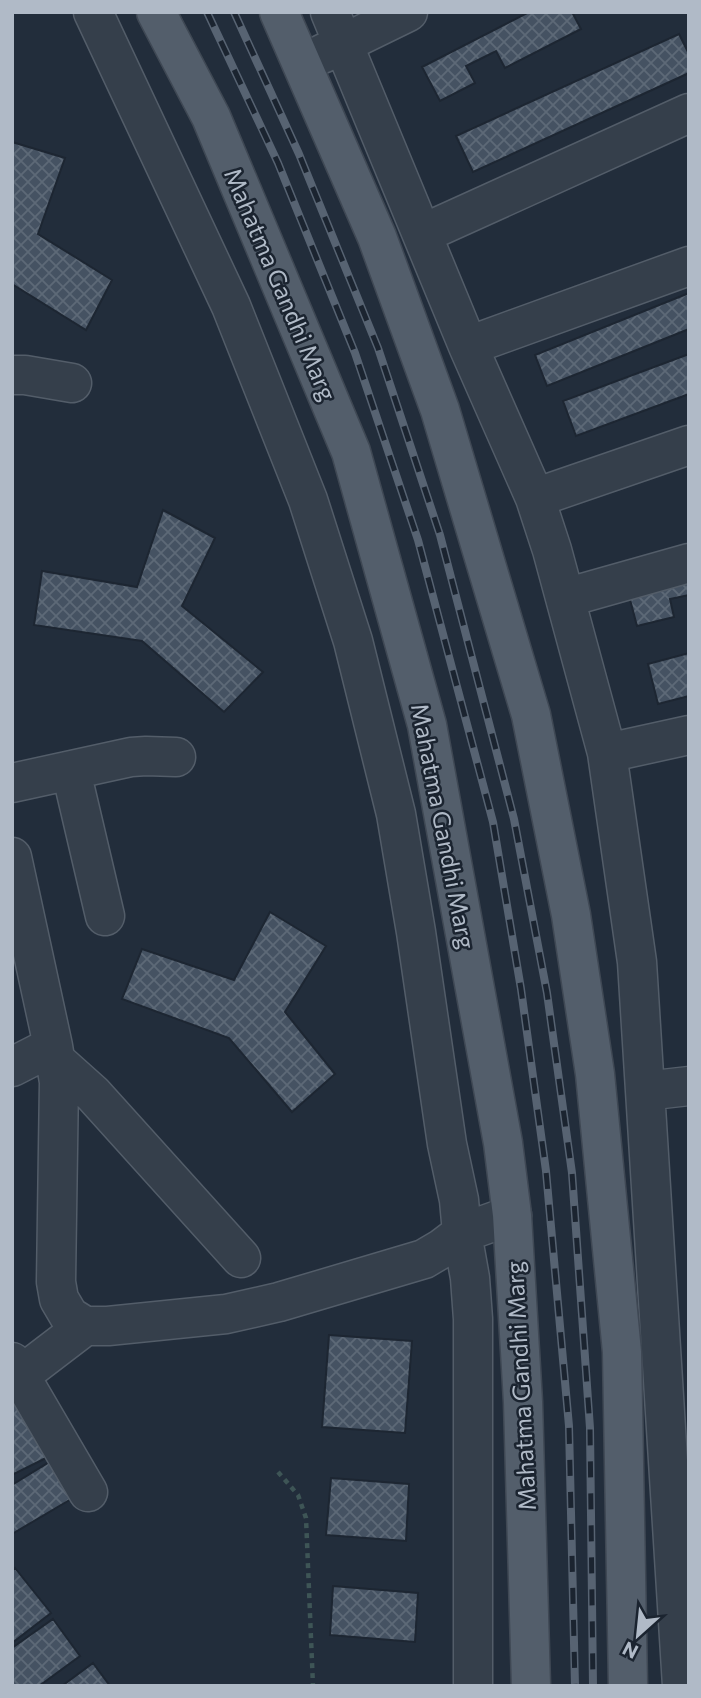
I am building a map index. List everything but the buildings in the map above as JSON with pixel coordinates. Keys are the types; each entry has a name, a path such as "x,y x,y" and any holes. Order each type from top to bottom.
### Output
{"main road":[{"name":"Mahatma Gandhi Marg","path":"156,12 211,117 351,452 428,725 503,1143 512,1214 523,1402 531,1686"},
{"path":"279,12 377,237 440,410 534,729 571,915 597,1088 622,1352 628,1686"}],"street":[{"path":"93,12 231,306 308,500 353,641 396,814 470,1278 473,1319 473,1686"},
{"path":"302,64 337,28 408,12"},
{"path":"337,28 468,346 535,498 607,753 637,962 682,1686"},
{"path":"422,234 689,113"},
{"path":"468,346 689,266"},
{"path":"12,375 72,383"},
{"path":"535,498 689,445"},
{"path":"565,598 689,563"},
{"path":"607,753 689,735"},
{"path":"12,783 131,757 176,757"},
{"path":"71,771 105,916"},
{"path":"12,858 59,1082 56,1282 59,1299 69,1317 85,1326 108,1326 226,1314 279,1302 424,1259 462,1233 512,1214"},
{"path":"12,1067 54,1053"},
{"path":"54,1053 241,1258"},
{"path":"645,1091 689,1086"},
{"path":"85,1326 30,1368 15,1372 88,1492"}],"path":[{"path":"278,1472 298,1495 306,1518 313,1686"}],"railway":[{"path":"207,12 278,163 355,353 418,540 493,822 521,989 546,1171 569,1426 575,1686"},
{"path":"234,12 299,154 378,348 440,535 514,819 547,993 572,1173 590,1428 593,1686"}]}
